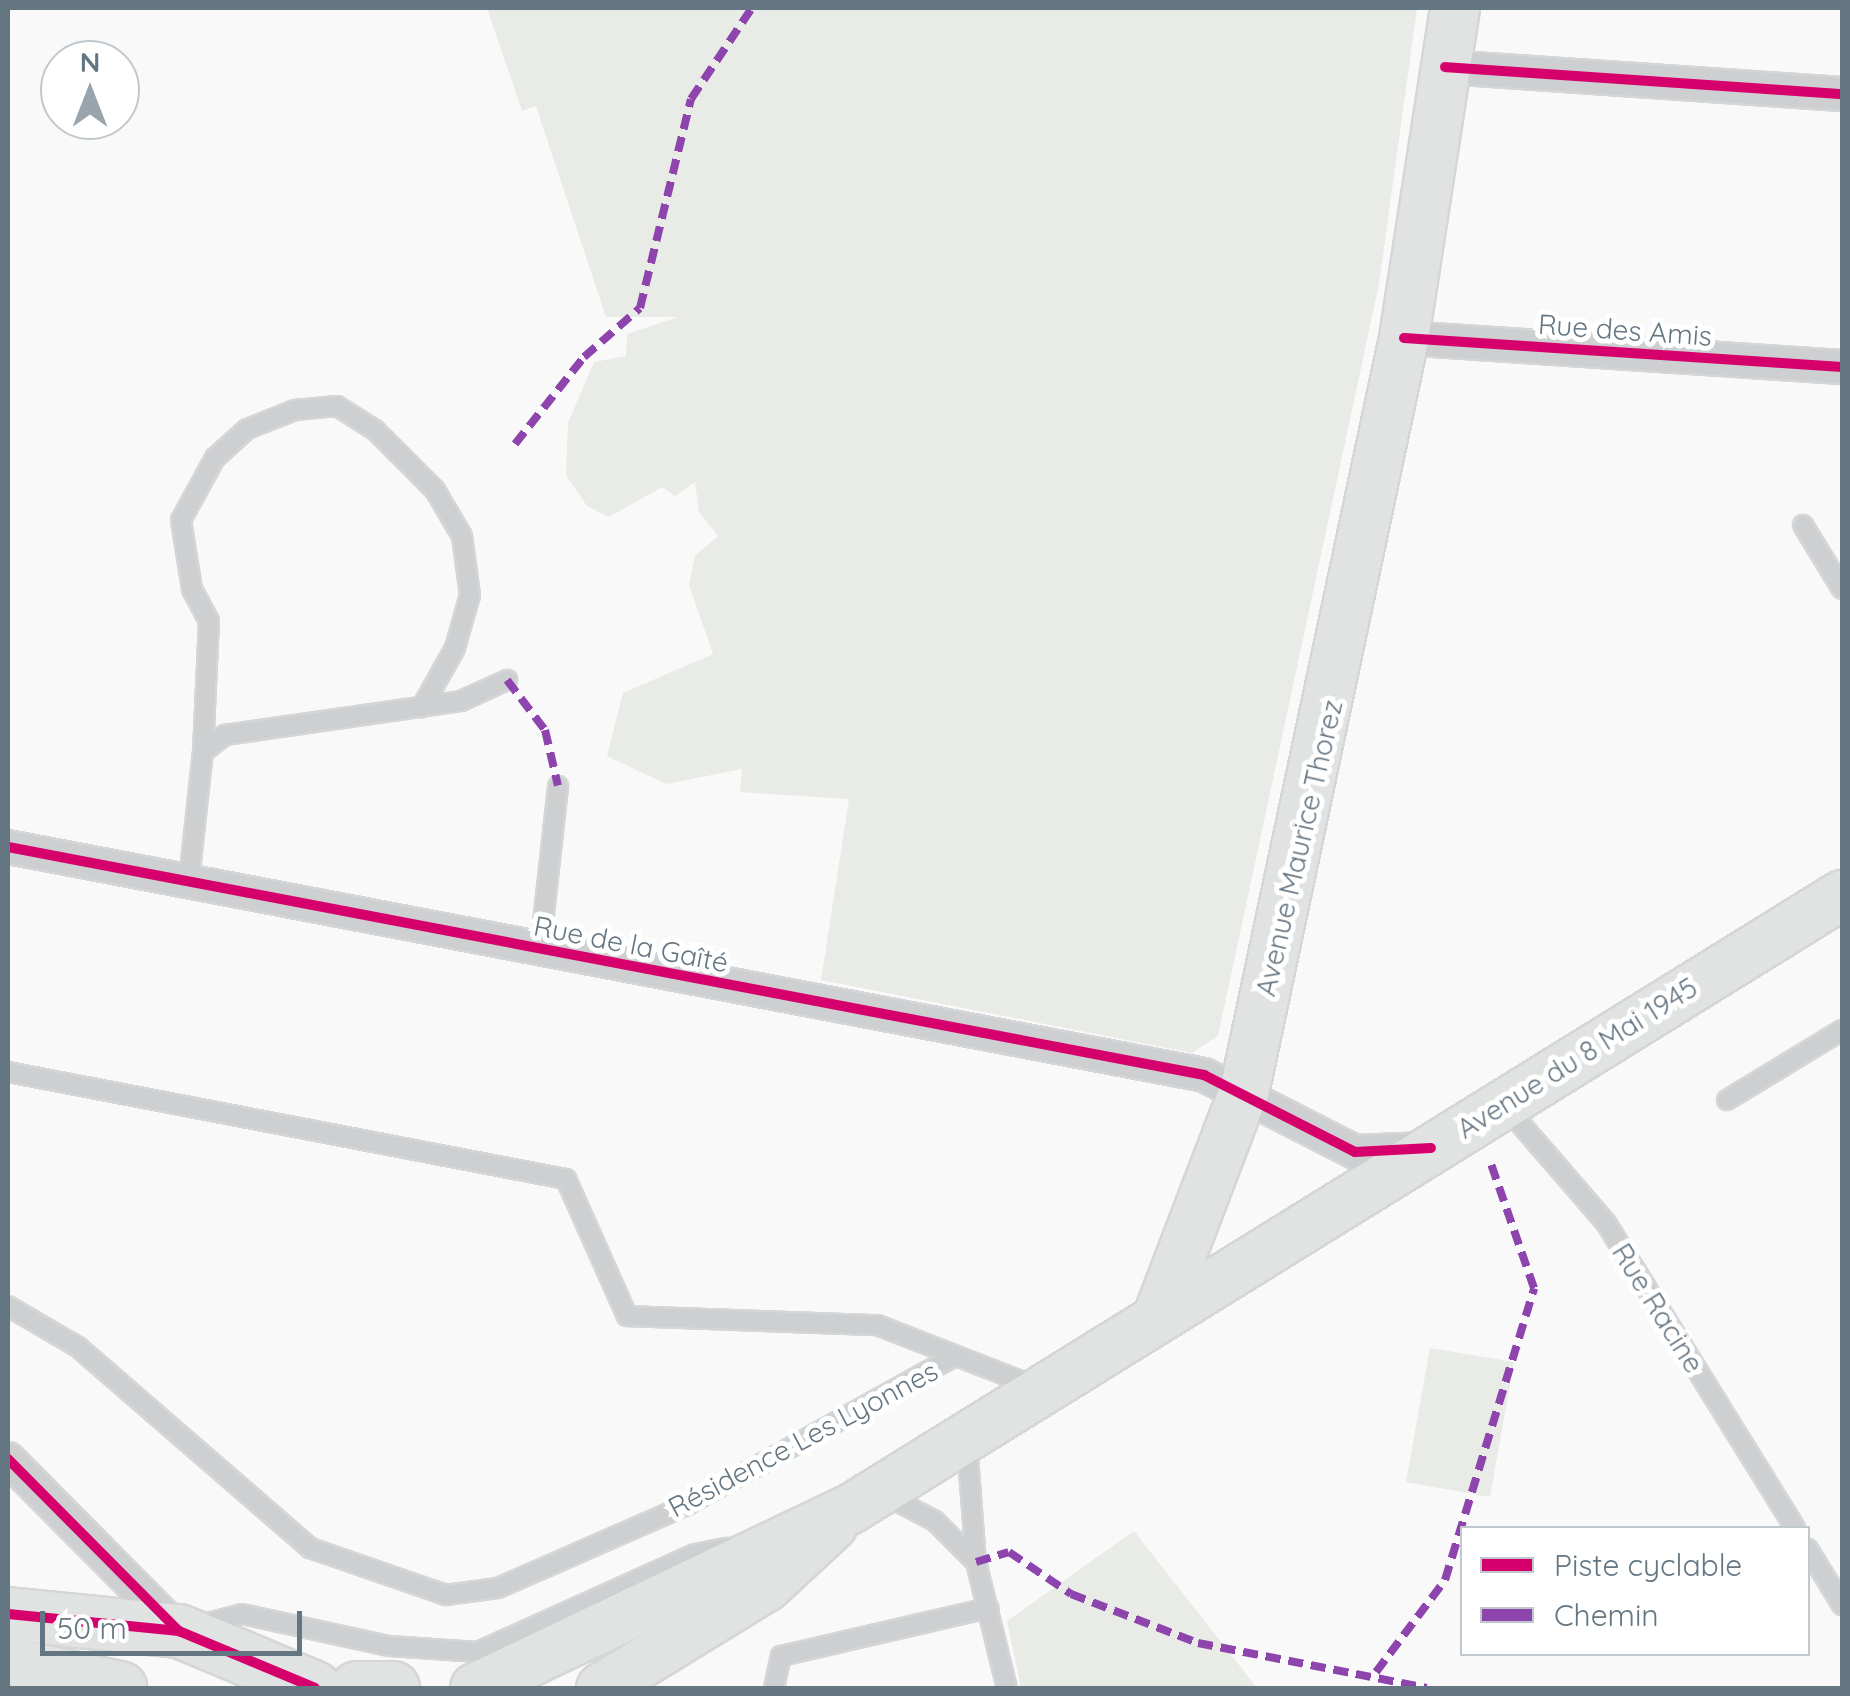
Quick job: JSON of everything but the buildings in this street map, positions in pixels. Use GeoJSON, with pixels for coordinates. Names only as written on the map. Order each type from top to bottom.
{"type":"FeatureCollection","features":[{"type":"Feature","properties":{"kind":"main road","name":"Avenue Maurice Thorez"},"geometry":{"type":"LineString","coordinates":[[1158,1316],[1245,1088],[1404,338],[1455,8]]}},
{"type":"Feature","properties":{"kind":"main road","name":"Avenue du 8 Mai 1945"},"geometry":{"type":"LineString","coordinates":[[1158,1316],[1842,895]]}},
{"type":"Feature","properties":{"kind":"main road"},"geometry":{"type":"LineString","coordinates":[[601,1688],[766,1587],[864,1501],[1158,1316]]}},
{"type":"Feature","properties":{"kind":"main road"},"geometry":{"type":"LineString","coordinates":[[475,1688],[768,1542],[864,1501]]}},
{"type":"Feature","properties":{"kind":"main road"},"geometry":{"type":"LineString","coordinates":[[8,1614],[178,1631],[315,1688]]}},
{"type":"Feature","properties":{"kind":"main road"},"geometry":{"type":"LineString","coordinates":[[8,1664],[120,1688]]}},
{"type":"Feature","properties":{"kind":"main road"},"geometry":{"type":"LineString","coordinates":[[357,1688],[391,1667]]}},
{"type":"Feature","properties":{"kind":"street"},"geometry":{"type":"LineString","coordinates":[[1446,67],[1842,94]]}},
{"type":"Feature","properties":{"kind":"street","name":"Rue des Amis"},"geometry":{"type":"LineString","coordinates":[[1404,338],[1842,367]]}},
{"type":"Feature","properties":{"kind":"street","name":"Rue de la Gaîté"},"geometry":{"type":"LineString","coordinates":[[8,848],[189,880],[1245,1088],[1355,1152],[1431,1148]]}},
{"type":"Feature","properties":{"kind":"street"},"geometry":{"type":"LineString","coordinates":[[8,1459],[178,1631]]}},
{"type":"Feature","properties":{"kind":"lane"},"geometry":{"type":"LineString","coordinates":[[189,880],[203,752],[209,622],[192,589],[181,520],[215,458],[247,429],[296,410],[337,406],[375,430],[435,490],[462,536],[470,595],[455,648],[422,707]]}},
{"type":"Feature","properties":{"kind":"lane"},"geometry":{"type":"LineString","coordinates":[[1803,525],[1842,589]]}},
{"type":"Feature","properties":{"kind":"lane"},"geometry":{"type":"LineString","coordinates":[[203,752],[225,735],[422,707],[507,680]]}},
{"type":"Feature","properties":{"kind":"lane"},"geometry":{"type":"LineString","coordinates":[[540,950],[558,786]]}},
{"type":"Feature","properties":{"kind":"lane"},"geometry":{"type":"LineString","coordinates":[[1727,1100],[1842,1030]]}},
{"type":"Feature","properties":{"kind":"lane","name":"Résidence Les Lyonnes"},"geometry":{"type":"LineString","coordinates":[[8,1072],[566,1180],[627,1316],[877,1326],[954,1356]]}},
{"type":"Feature","properties":{"kind":"lane","name":"Rue Racine"},"geometry":{"type":"LineString","coordinates":[[1502,1102],[1606,1223],[1794,1526]]}},
{"type":"Feature","properties":{"kind":"lane","name":"Résidence Les Lyonnes"},"geometry":{"type":"LineString","coordinates":[[8,1306],[78,1347],[310,1548],[446,1596],[498,1588],[689,1504],[954,1356]]}},
{"type":"Feature","properties":{"kind":"lane"},"geometry":{"type":"LineString","coordinates":[[954,1356],[1044,1390]]}},
{"type":"Feature","properties":{"kind":"lane"},"geometry":{"type":"LineString","coordinates":[[966,1436],[976,1562],[1007,1688]]}},
{"type":"Feature","properties":{"kind":"lane"},"geometry":{"type":"LineString","coordinates":[[864,1501],[935,1521],[976,1562]]}},
{"type":"Feature","properties":{"kind":"lane"},"geometry":{"type":"LineString","coordinates":[[391,1667],[514,1642],[695,1554],[768,1542]]}},
{"type":"Feature","properties":{"kind":"lane"},"geometry":{"type":"LineString","coordinates":[[1810,1552],[1842,1606]]}},
{"type":"Feature","properties":{"kind":"lane"},"geometry":{"type":"LineString","coordinates":[[774,1688],[781,1656],[989,1608]]}},
{"type":"Feature","properties":{"kind":"lane"},"geometry":{"type":"LineString","coordinates":[[178,1631],[242,1614],[391,1667],[419,1688]]}},
{"type":"Feature","properties":{"kind":"shaded area"},"geometry":{"type":"Polygon","coordinates":[[[487,8],[1417,8],[1379,284],[1218,1036],[1192,1053],[821,980],[849,799],[740,792],[742,769],[666,784],[607,756],[623,693],[713,654],[689,585],[695,556],[718,536],[699,512],[695,482],[675,496],[662,487],[609,517],[587,506],[566,475],[568,423],[594,362],[626,356],[627,334],[678,317],[606,317],[536,106],[522,111],[487,8]]]}},
{"type":"Feature","properties":{"kind":"shaded area"},"geometry":{"type":"Polygon","coordinates":[[[1430,1348],[1514,1362],[1490,1497],[1406,1482],[1430,1348]]]}},
{"type":"Feature","properties":{"kind":"shaded area"},"geometry":{"type":"Polygon","coordinates":[[[1134,1531],[1257,1688],[1021,1688],[1007,1621],[1134,1531]]]}},
{"type":"Feature","properties":{"kind":"marked path"},"geometry":{"type":"LineString","coordinates":[[515,444],[584,357],[640,308],[691,99],[752,8]]}},
{"type":"Feature","properties":{"kind":"marked path"},"geometry":{"type":"LineString","coordinates":[[507,680],[545,730],[558,786]]}},
{"type":"Feature","properties":{"kind":"marked path"},"geometry":{"type":"LineString","coordinates":[[1461,1526],[1534,1288],[1491,1164]]}},
{"type":"Feature","properties":{"kind":"marked path"},"geometry":{"type":"LineString","coordinates":[[1376,1672],[1445,1580],[1460,1531]]}},
{"type":"Feature","properties":{"kind":"marked path"},"geometry":{"type":"LineString","coordinates":[[976,1562],[1009,1552],[1071,1594],[1198,1643],[1427,1688]]}},
{"type":"Feature","properties":{"kind":"cycle path"},"geometry":{"type":"LineString","coordinates":[[1445,67],[1842,94]]}},
{"type":"Feature","properties":{"kind":"cycle path"},"geometry":{"type":"LineString","coordinates":[[1404,338],[1842,367]]}},
{"type":"Feature","properties":{"kind":"cycle path"},"geometry":{"type":"LineString","coordinates":[[8,847],[1204,1075],[1355,1152],[1431,1148]]}},
{"type":"Feature","properties":{"kind":"cycle path"},"geometry":{"type":"LineString","coordinates":[[8,1459],[179,1631]]}},
{"type":"Feature","properties":{"kind":"cycle path"},"geometry":{"type":"LineString","coordinates":[[8,1614],[179,1631],[315,1688]]}}]}
